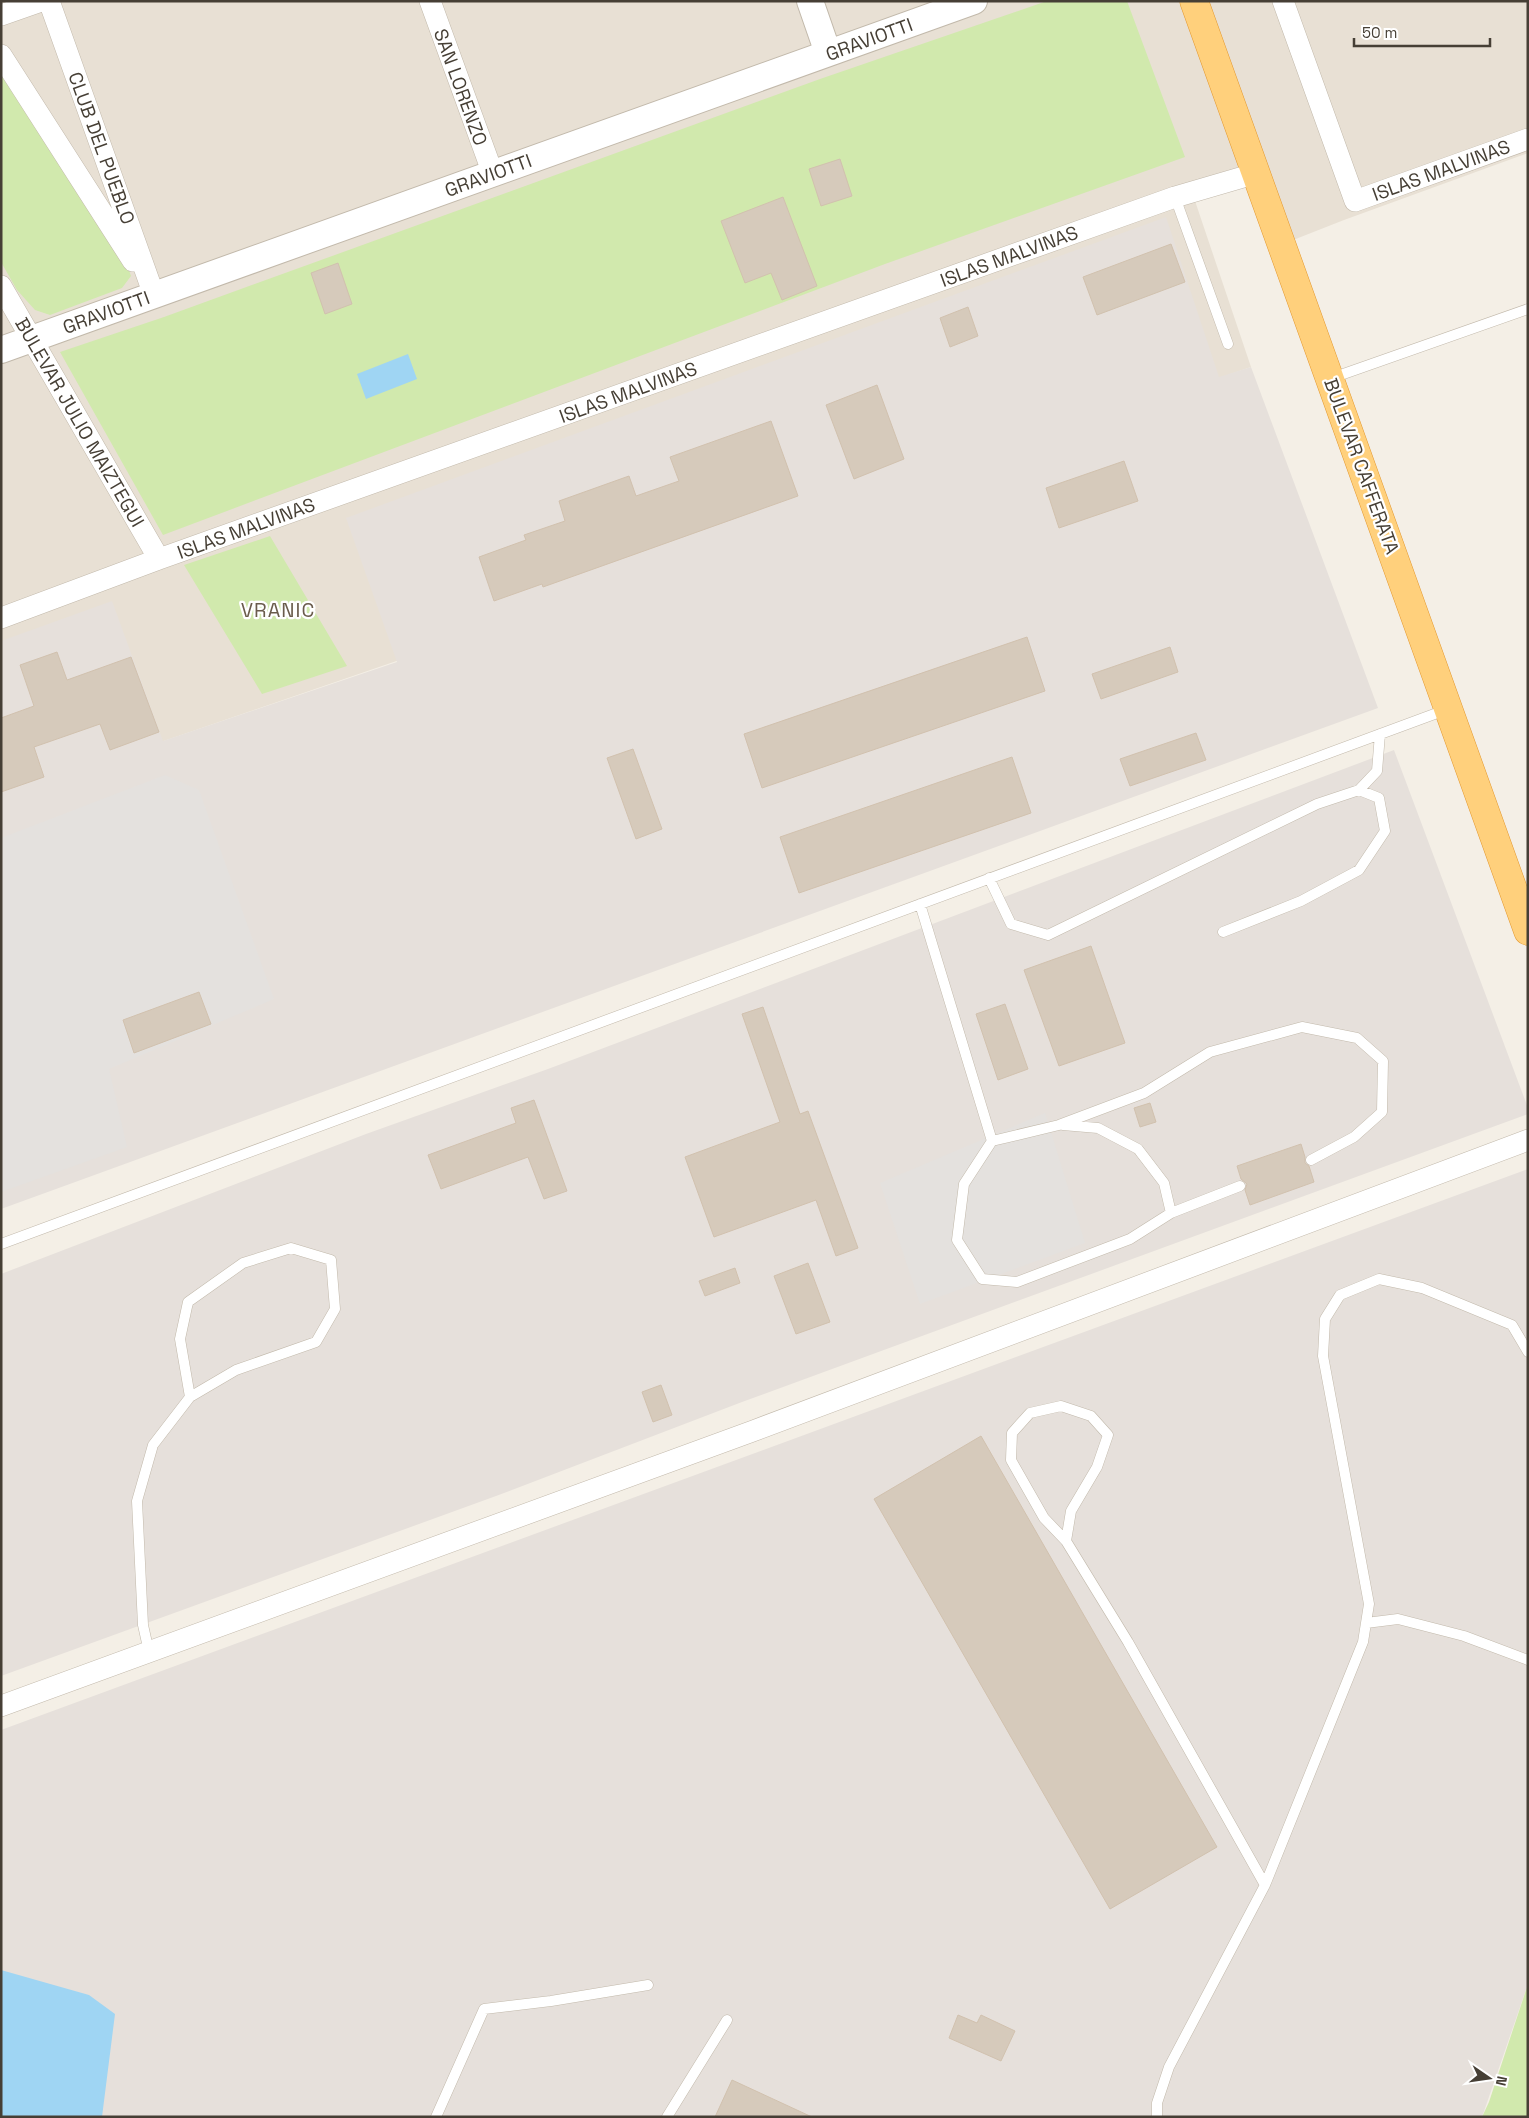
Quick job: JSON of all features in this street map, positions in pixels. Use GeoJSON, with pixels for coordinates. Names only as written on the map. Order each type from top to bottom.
{"type":"FeatureCollection","features":[{"type":"Feature","properties":{"kind":"highway","name":"BULEVAR CAFFERATA"},"geometry":{"type":"LineString","coordinates":[[1194,1],[1331,378],[1528,931]]}},
{"type":"Feature","properties":{"kind":"street"},"geometry":{"type":"LineString","coordinates":[[1,15],[41,1]]}},
{"type":"Feature","properties":{"kind":"street","name":"CLUB DEL PUEBLO"},"geometry":{"type":"LineString","coordinates":[[49,1],[154,295]]}},
{"type":"Feature","properties":{"kind":"street","name":"SAN LORENZO"},"geometry":{"type":"LineString","coordinates":[[430,1],[493,174]]}},
{"type":"Feature","properties":{"kind":"street"},"geometry":{"type":"LineString","coordinates":[[810,1],[828,54]]}},
{"type":"Feature","properties":{"kind":"street","name":"GRAVIOTTI"},"geometry":{"type":"LineString","coordinates":[[1,350],[974,1]]}},
{"type":"Feature","properties":{"kind":"street","name":"ISLAS MALVINAS"},"geometry":{"type":"LineString","coordinates":[[1283,1],[1355,201],[1528,139]]}},
{"type":"Feature","properties":{"kind":"street"},"geometry":{"type":"LineString","coordinates":[[1,55],[154,295]]}},
{"type":"Feature","properties":{"kind":"street","name":"ISLAS MALVINAS"},"geometry":{"type":"LineString","coordinates":[[1,618],[159,559],[1175,197],[1257,173]]}},
{"type":"Feature","properties":{"kind":"street","name":"BULEVAR JULIO MAIZTEGUI"},"geometry":{"type":"LineString","coordinates":[[1,286],[159,559]]}},
{"type":"Feature","properties":{"kind":"street"},"geometry":{"type":"LineString","coordinates":[[1,1706],[753,1431],[1528,1140]]}},
{"type":"Feature","properties":{"kind":"lane"},"geometry":{"type":"LineString","coordinates":[[1175,197],[1228,344]]}},
{"type":"Feature","properties":{"kind":"lane"},"geometry":{"type":"LineString","coordinates":[[1331,378],[1528,309]]}},
{"type":"Feature","properties":{"kind":"lane"},"geometry":{"type":"LineString","coordinates":[[1,1244],[1449,708]]}},
{"type":"Feature","properties":{"kind":"lane"},"geometry":{"type":"LineString","coordinates":[[989,878],[1011,924],[1048,935],[1317,804],[1359,790],[1377,771],[1380,734]]}},
{"type":"Feature","properties":{"kind":"lane"},"geometry":{"type":"LineString","coordinates":[[1222,932],[1301,901],[1360,870],[1385,831],[1380,798],[1359,790]]}},
{"type":"Feature","properties":{"kind":"lane"},"geometry":{"type":"LineString","coordinates":[[920,904],[992,1142]]}},
{"type":"Feature","properties":{"kind":"lane"},"geometry":{"type":"LineString","coordinates":[[1240,1186],[1171,1213],[1130,1239],[1016,1282],[982,1279],[957,1240],[964,1184],[992,1142],[1058,1125],[1144,1093],[1210,1052],[1302,1027],[1357,1038],[1383,1061],[1382,1112],[1354,1137],[1311,1160]]}},
{"type":"Feature","properties":{"kind":"lane"},"geometry":{"type":"LineString","coordinates":[[1058,1125],[1098,1128],[1138,1149],[1164,1183],[1171,1213]]}},
{"type":"Feature","properties":{"kind":"lane"},"geometry":{"type":"LineString","coordinates":[[149,1652],[143,1624],[137,1501],[153,1445],[190,1398],[236,1370],[316,1342],[335,1309],[331,1260],[291,1248],[243,1262],[188,1302],[180,1339],[190,1398]]}},
{"type":"Feature","properties":{"kind":"lane"},"geometry":{"type":"LineString","coordinates":[[1157,2117],[1157,2103],[1169,2067],[1266,1885],[1363,1642],[1369,1604],[1323,1356],[1325,1319],[1340,1294],[1380,1279],[1422,1288],[1512,1325],[1528,1352]]}},
{"type":"Feature","properties":{"kind":"lane"},"geometry":{"type":"LineString","coordinates":[[1066,1541],[1071,1511],[1097,1468],[1108,1435],[1092,1416],[1061,1406],[1030,1413],[1012,1433],[1010,1460],[1044,1518],[1066,1541],[1128,1642],[1266,1885]]}},
{"type":"Feature","properties":{"kind":"lane"},"geometry":{"type":"LineString","coordinates":[[1366,1623],[1398,1620],[1464,1636],[1528,1660]]}},
{"type":"Feature","properties":{"kind":"lane"},"geometry":{"type":"LineString","coordinates":[[436,2117],[484,2009],[551,2001],[648,1985]]}},
{"type":"Feature","properties":{"kind":"lane"},"geometry":{"type":"LineString","coordinates":[[667,2117],[727,2020]]}},
{"type":"Feature","properties":{"kind":"shaded area"},"geometry":{"type":"Polygon","coordinates":[[[1,1],[1528,1],[1528,153],[1283,244],[1257,173],[1192,192],[1251,367],[1,797],[1,1]]]}},
{"type":"Feature","properties":{"kind":"shaded area"},"geometry":{"type":"Polygon","coordinates":[[[1166,217],[1219,377],[1251,367],[1378,708],[1,1209],[1,641],[112,601],[163,741],[397,662],[346,518],[1166,217]]]}},
{"type":"Feature","properties":{"kind":"shaded area"},"geometry":{"type":"Polygon","coordinates":[[[1394,750],[1528,1108],[1528,1114],[742,1402],[496,1496],[1,1676],[1,1274],[366,1134],[548,1069],[1394,750]]]}},
{"type":"Feature","properties":{"kind":"shaded area"},"geometry":{"type":"Polygon","coordinates":[[[165,775],[199,790],[274,999],[109,1069],[127,1147],[1,1192],[1,838],[165,775]]]}},
{"type":"Feature","properties":{"kind":"shaded area"},"geometry":{"type":"Polygon","coordinates":[[[1045,1113],[1085,1243],[920,1304],[880,1183],[1045,1113]]]}},
{"type":"Feature","properties":{"kind":"shaded area"},"geometry":{"type":"Polygon","coordinates":[[[1528,1169],[1528,1984],[1482,2117],[1,2117],[1,1730],[1528,1169]]]}},
{"type":"Feature","properties":{"kind":"green space"},"geometry":{"type":"Polygon","coordinates":[[[1047,1],[1127,1],[1185,157],[885,264],[163,535],[60,352],[164,317],[820,79],[1047,1]]]}},
{"type":"Feature","properties":{"kind":"green space"},"geometry":{"type":"Polygon","coordinates":[[[1,68],[127,265],[131,276],[122,288],[50,315],[35,310],[17,290],[1,262],[1,68]]]}},
{"type":"Feature","properties":{"kind":"green space"},"geometry":{"type":"Polygon","coordinates":[[[270,536],[347,666],[262,694],[184,565],[270,536]]]}},
{"type":"Feature","properties":{"kind":"green space"},"geometry":{"type":"Polygon","coordinates":[[[1528,1984],[1528,2117],[1482,2117],[1489,2102],[1528,1984]]]}},
{"type":"Feature","properties":{"kind":"water"},"geometry":{"type":"Polygon","coordinates":[[[408,354],[417,379],[366,399],[357,374],[408,354]]]}},
{"type":"Feature","properties":{"kind":"water"},"geometry":{"type":"Polygon","coordinates":[[[1,1970],[89,1995],[115,2014],[102,2117],[1,2117],[1,1970]]]}},
{"type":"Feature","properties":{"kind":"building"},"geometry":{"type":"Polygon","coordinates":[[[840,159],[852,196],[821,206],[809,169],[840,159]]]}},
{"type":"Feature","properties":{"kind":"building"},"geometry":{"type":"Polygon","coordinates":[[[783,197],[817,286],[782,300],[771,273],[745,283],[721,221],[783,197]]]}},
{"type":"Feature","properties":{"kind":"building"},"geometry":{"type":"Polygon","coordinates":[[[1171,244],[1185,282],[1097,315],[1083,277],[1171,244]]]}},
{"type":"Feature","properties":{"kind":"building"},"geometry":{"type":"Polygon","coordinates":[[[338,263],[352,304],[325,314],[311,273],[338,263]]]}},
{"type":"Feature","properties":{"kind":"building"},"geometry":{"type":"Polygon","coordinates":[[[968,307],[978,336],[950,347],[940,318],[968,307]]]}},
{"type":"Feature","properties":{"kind":"building"},"geometry":{"type":"Polygon","coordinates":[[[877,385],[904,459],[854,479],[826,405],[877,385]]]}},
{"type":"Feature","properties":{"kind":"building"},"geometry":{"type":"Polygon","coordinates":[[[771,421],[798,496],[543,587],[542,584],[494,601],[479,557],[526,540],[524,535],[565,521],[559,501],[629,476],[636,496],[679,481],[670,457],[771,421]]]}},
{"type":"Feature","properties":{"kind":"building"},"geometry":{"type":"Polygon","coordinates":[[[1124,461],[1138,501],[1059,528],[1046,488],[1124,461]]]}},
{"type":"Feature","properties":{"kind":"building"},"geometry":{"type":"Polygon","coordinates":[[[1027,637],[1045,691],[762,788],[744,734],[1027,637]]]}},
{"type":"Feature","properties":{"kind":"building"},"geometry":{"type":"Polygon","coordinates":[[[1170,647],[1178,672],[1101,699],[1092,674],[1170,647]]]}},
{"type":"Feature","properties":{"kind":"building"},"geometry":{"type":"Polygon","coordinates":[[[57,652],[67,680],[131,657],[159,732],[110,750],[100,724],[34,747],[44,777],[1,792],[1,718],[34,706],[20,665],[57,652]]]}},
{"type":"Feature","properties":{"kind":"building"},"geometry":{"type":"Polygon","coordinates":[[[1196,733],[1206,760],[1130,786],[1120,759],[1196,733]]]}},
{"type":"Feature","properties":{"kind":"building"},"geometry":{"type":"Polygon","coordinates":[[[633,749],[662,829],[636,839],[607,758],[633,749]]]}},
{"type":"Feature","properties":{"kind":"building"},"geometry":{"type":"Polygon","coordinates":[[[1012,757],[1031,813],[799,893],[780,837],[1012,757]]]}},
{"type":"Feature","properties":{"kind":"building"},"geometry":{"type":"Polygon","coordinates":[[[1091,946],[1125,1043],[1059,1066],[1024,970],[1091,946]]]}},
{"type":"Feature","properties":{"kind":"building"},"geometry":{"type":"Polygon","coordinates":[[[199,992],[211,1024],[134,1053],[123,1020],[199,992]]]}},
{"type":"Feature","properties":{"kind":"building"},"geometry":{"type":"Polygon","coordinates":[[[1005,1004],[1028,1069],[998,1080],[976,1014],[1005,1004]]]}},
{"type":"Feature","properties":{"kind":"building"},"geometry":{"type":"Polygon","coordinates":[[[763,1007],[800,1114],[808,1111],[858,1248],[836,1256],[816,1200],[714,1237],[685,1157],[780,1122],[742,1014],[763,1007]]]}},
{"type":"Feature","properties":{"kind":"building"},"geometry":{"type":"Polygon","coordinates":[[[534,1100],[567,1191],[544,1199],[528,1157],[441,1189],[428,1155],[516,1123],[511,1108],[534,1100]]]}},
{"type":"Feature","properties":{"kind":"building"},"geometry":{"type":"Polygon","coordinates":[[[1150,1103],[1156,1122],[1140,1127],[1134,1108],[1150,1103]]]}},
{"type":"Feature","properties":{"kind":"building"},"geometry":{"type":"Polygon","coordinates":[[[1301,1144],[1305,1163],[1309,1166],[1314,1182],[1250,1205],[1245,1190],[1247,1184],[1241,1179],[1237,1166],[1301,1144]]]}},
{"type":"Feature","properties":{"kind":"building"},"geometry":{"type":"Polygon","coordinates":[[[808,1263],[830,1322],[796,1334],[774,1276],[808,1263]]]}},
{"type":"Feature","properties":{"kind":"building"},"geometry":{"type":"Polygon","coordinates":[[[735,1268],[740,1283],[705,1296],[699,1281],[735,1268]]]}},
{"type":"Feature","properties":{"kind":"building"},"geometry":{"type":"Polygon","coordinates":[[[661,1385],[672,1415],[653,1422],[642,1392],[661,1385]]]}},
{"type":"Feature","properties":{"kind":"building"},"geometry":{"type":"Polygon","coordinates":[[[981,1436],[1217,1847],[1110,1909],[874,1499],[981,1436]]]}},
{"type":"Feature","properties":{"kind":"building"},"geometry":{"type":"Polygon","coordinates":[[[958,2015],[977,2023],[981,2015],[1015,2031],[1001,2061],[949,2038],[958,2015]]]}},
{"type":"Feature","properties":{"kind":"building"},"geometry":{"type":"Polygon","coordinates":[[[732,2080],[812,2117],[715,2117],[732,2080]]]}},
{"type":"Feature","properties":{"kind":"district","name":"VRANIC"},"geometry":{"type":"Point","coordinates":[278,610]}}]}
